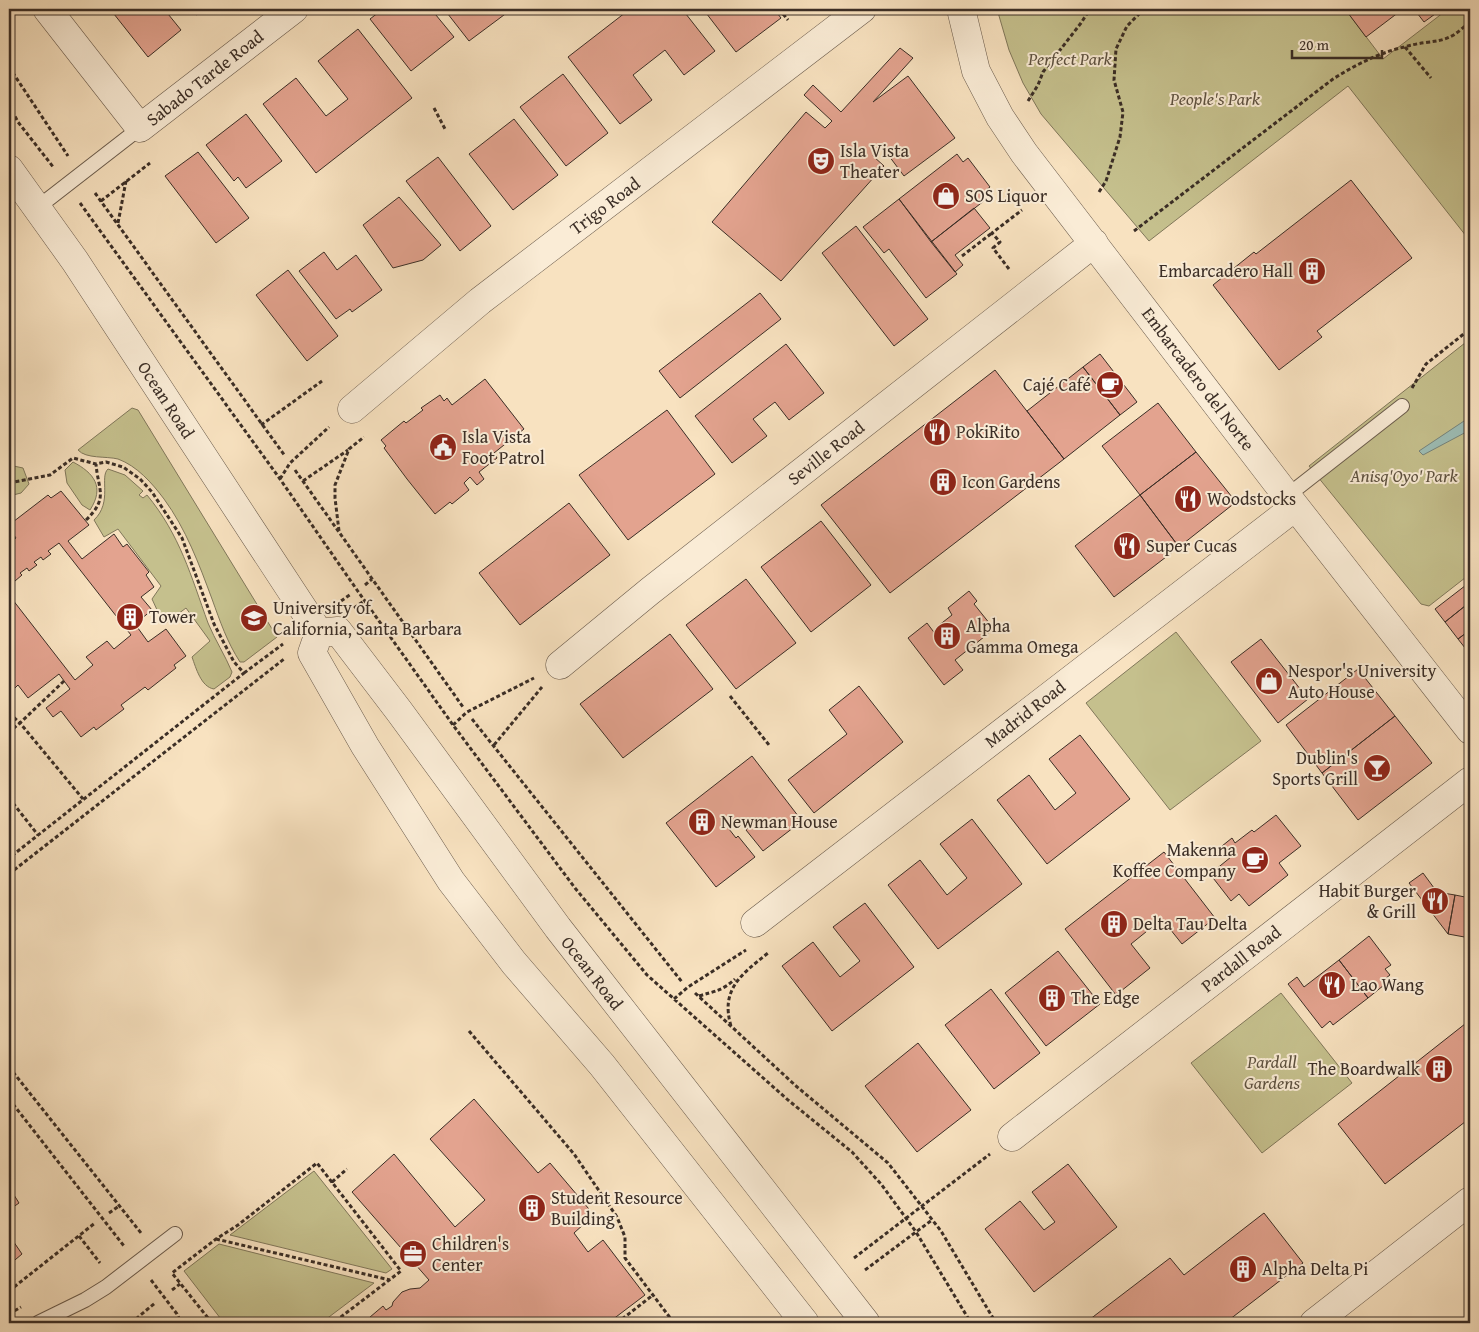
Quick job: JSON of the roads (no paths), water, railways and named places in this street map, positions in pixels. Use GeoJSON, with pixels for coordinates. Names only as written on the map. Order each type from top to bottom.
{"type":"FeatureCollection","features":[{"type":"Feature","properties":{"kind":"street"},"geometry":{"type":"LineString","coordinates":[[47,9],[140,128]]}},
{"type":"Feature","properties":{"kind":"street","name":"Sabado Tarde Road"},"geometry":{"type":"LineString","coordinates":[[140,128],[294,9]]}},
{"type":"Feature","properties":{"kind":"street","name":"Trigo Road"},"geometry":{"type":"LineString","coordinates":[[352,409],[480,301],[862,9]]}},
{"type":"Feature","properties":{"kind":"street","name":"Embarcadero del Norte"},"geometry":{"type":"LineString","coordinates":[[960,9],[976,71],[1000,117],[1024,154],[1470,730]]}},
{"type":"Feature","properties":{"kind":"street","name":"Ocean Road"},"geometry":{"type":"LineString","coordinates":[[12,179],[37,208],[75,261],[319,633],[338,631],[558,928],[866,1323]]}},
{"type":"Feature","properties":{"kind":"street","name":"Seville Road"},"geometry":{"type":"LineString","coordinates":[[560,665],[650,591],[1094,243]]}},
{"type":"Feature","properties":{"kind":"street","name":"Madrid Road"},"geometry":{"type":"LineString","coordinates":[[753,934],[1291,501]]}},
{"type":"Feature","properties":{"kind":"street"},"geometry":{"type":"LineString","coordinates":[[319,633],[312,653],[365,746],[452,881],[514,963],[602,1065],[805,1323]]}},
{"type":"Feature","properties":{"kind":"street","name":"Pardall Road"},"geometry":{"type":"LineString","coordinates":[[1012,1137],[1470,781]]}},
{"type":"Feature","properties":{"kind":"street"},"geometry":{"type":"LineString","coordinates":[[1314,1323],[1470,1201]]}},
{"type":"Feature","properties":{"kind":"lane"},"geometry":{"type":"LineString","coordinates":[[37,208],[140,128]]}},
{"type":"Feature","properties":{"kind":"lane"},"geometry":{"type":"LineString","coordinates":[[1291,501],[1402,406]]}},
{"type":"Feature","properties":{"kind":"lane"},"geometry":{"type":"LineString","coordinates":[[38,1323],[106,1287],[175,1234]]}},
{"type":"Feature","properties":{"kind":"water"},"geometry":{"type":"Polygon","coordinates":[[[1470,417],[1470,430],[1423,455],[1419,451],[1470,417]]]}},
{"type":"Feature","properties":{"kind":"place","name":"Isla Vista Theater"},"geometry":{"type":"Point","coordinates":[821,161]}},
{"type":"Feature","properties":{"kind":"place","name":"SOS Liquor"},"geometry":{"type":"Point","coordinates":[946,196]}},
{"type":"Feature","properties":{"kind":"place","name":"Embarcadero Hall"},"geometry":{"type":"Point","coordinates":[1312,271]}},
{"type":"Feature","properties":{"kind":"place","name":"Cajé Café"},"geometry":{"type":"Point","coordinates":[1110,385]}},
{"type":"Feature","properties":{"kind":"place","name":"PokiRito"},"geometry":{"type":"Point","coordinates":[937,432]}},
{"type":"Feature","properties":{"kind":"place","name":"Isla Vista Foot Patrol"},"geometry":{"type":"Point","coordinates":[443,447]}},
{"type":"Feature","properties":{"kind":"place","name":"Icon Gardens"},"geometry":{"type":"Point","coordinates":[943,482]}},
{"type":"Feature","properties":{"kind":"place","name":"Woodstocks"},"geometry":{"type":"Point","coordinates":[1188,499]}},
{"type":"Feature","properties":{"kind":"place","name":"Super Cucas"},"geometry":{"type":"Point","coordinates":[1127,546]}},
{"type":"Feature","properties":{"kind":"place","name":"Tower"},"geometry":{"type":"Point","coordinates":[130,617]}},
{"type":"Feature","properties":{"kind":"place","name":"University of California, Santa Barbara"},"geometry":{"type":"Point","coordinates":[254,618]}},
{"type":"Feature","properties":{"kind":"place","name":"Alpha Gamma Omega"},"geometry":{"type":"Point","coordinates":[947,636]}},
{"type":"Feature","properties":{"kind":"place","name":"Nespor's University Auto House"},"geometry":{"type":"Point","coordinates":[1269,681]}},
{"type":"Feature","properties":{"kind":"place","name":"Dublin's Sports Grill"},"geometry":{"type":"Point","coordinates":[1377,768]}},
{"type":"Feature","properties":{"kind":"place","name":"Newman House"},"geometry":{"type":"Point","coordinates":[702,822]}},
{"type":"Feature","properties":{"kind":"place","name":"Makenna Koffee Company"},"geometry":{"type":"Point","coordinates":[1255,860]}},
{"type":"Feature","properties":{"kind":"place","name":"Habit Burger & Grill"},"geometry":{"type":"Point","coordinates":[1435,901]}},
{"type":"Feature","properties":{"kind":"place","name":"Delta Tau Delta"},"geometry":{"type":"Point","coordinates":[1114,924]}},
{"type":"Feature","properties":{"kind":"place","name":"Lao Wang"},"geometry":{"type":"Point","coordinates":[1332,985]}},
{"type":"Feature","properties":{"kind":"place","name":"The Edge"},"geometry":{"type":"Point","coordinates":[1052,998]}},
{"type":"Feature","properties":{"kind":"place","name":"The Boardwalk"},"geometry":{"type":"Point","coordinates":[1439,1069]}},
{"type":"Feature","properties":{"kind":"place","name":"Student Resource Building"},"geometry":{"type":"Point","coordinates":[532,1208]}},
{"type":"Feature","properties":{"kind":"place","name":"Children's Center"},"geometry":{"type":"Point","coordinates":[413,1254]}},
{"type":"Feature","properties":{"kind":"place","name":"Alpha Delta Pi"},"geometry":{"type":"Point","coordinates":[1243,1269]}},
{"type":"Feature","properties":{"kind":"park label","name":"Perfect Park"},"geometry":{"type":"Point","coordinates":[1070,59]}},
{"type":"Feature","properties":{"kind":"park label","name":"People's Park"},"geometry":{"type":"Point","coordinates":[1215,99]}},
{"type":"Feature","properties":{"kind":"park label","name":"Anisq'Oyo' Park"},"geometry":{"type":"Point","coordinates":[1404,476]}},
{"type":"Feature","properties":{"kind":"park label","name":"Pardall Gardens"},"geometry":{"type":"Point","coordinates":[1272,1072]}}]}
